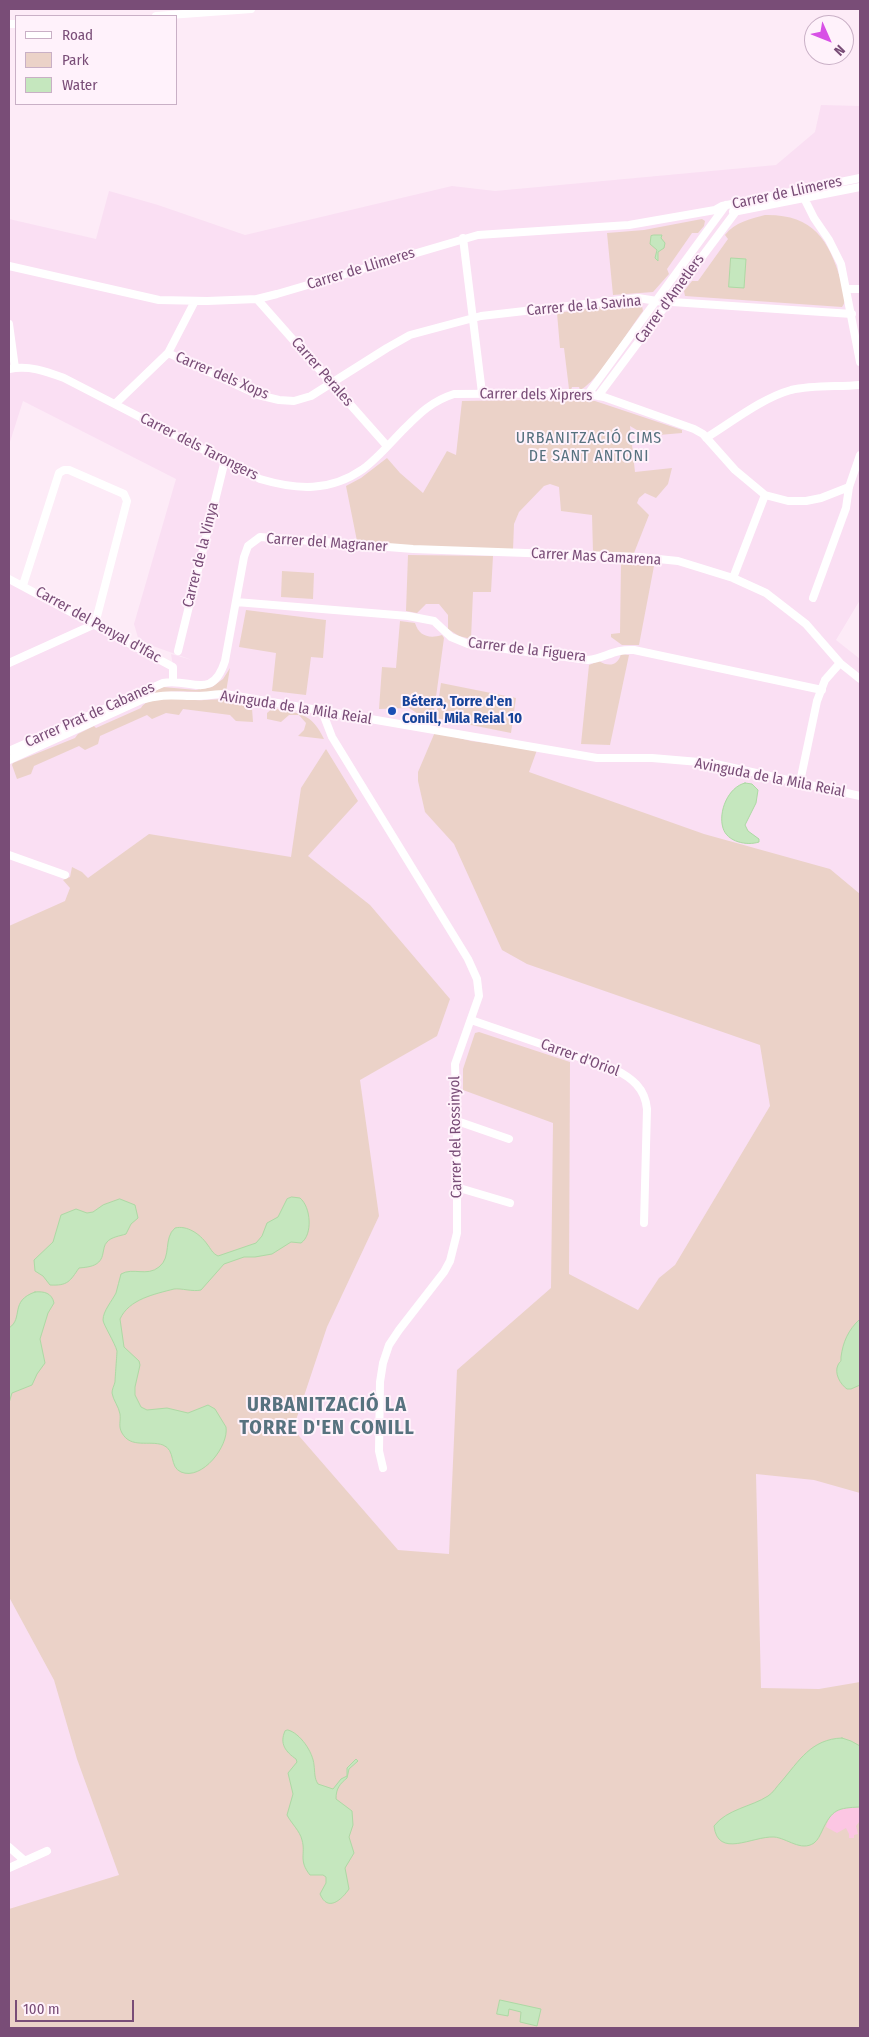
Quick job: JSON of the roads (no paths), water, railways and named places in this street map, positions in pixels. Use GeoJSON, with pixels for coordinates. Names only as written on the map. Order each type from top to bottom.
{"type":"FeatureCollection","features":[{"type":"Feature","properties":{"kind":"street"},"geometry":{"type":"LineString","coordinates":[[170,15],[251,9]]}},
{"type":"Feature","properties":{"kind":"street","name":"Carrer de Llimeres"},"geometry":{"type":"LineString","coordinates":[[726,205],[860,178]]}},
{"type":"Feature","properties":{"kind":"street","name":"Carrer de Llimeres"},"geometry":{"type":"LineString","coordinates":[[9,266],[159,300],[257,299],[478,235],[630,225],[718,212],[734,212],[860,187]]}},
{"type":"Feature","properties":{"kind":"street"},"geometry":{"type":"LineString","coordinates":[[800,190],[841,264],[860,362]]}},
{"type":"Feature","properties":{"kind":"street","name":"Carrer d'Ametlers"},"geometry":{"type":"LineString","coordinates":[[598,396],[743,202]]}},
{"type":"Feature","properties":{"kind":"street","name":"Carrer d'Ametlers"},"geometry":{"type":"LineString","coordinates":[[588,394],[718,212],[726,205]]}},
{"type":"Feature","properties":{"kind":"street"},"geometry":{"type":"LineString","coordinates":[[463,238],[482,393]]}},
{"type":"Feature","properties":{"kind":"street"},"geometry":{"type":"LineString","coordinates":[[847,289],[860,289]]}},
{"type":"Feature","properties":{"kind":"street","name":"Carrer de la Savina"},"geometry":{"type":"LineString","coordinates":[[332,384],[410,335],[473,318],[638,298],[668,302],[852,314]]}},
{"type":"Feature","properties":{"kind":"street","name":"Carrer Perales"},"geometry":{"type":"LineString","coordinates":[[257,299],[387,446]]}},
{"type":"Feature","properties":{"kind":"street"},"geometry":{"type":"LineString","coordinates":[[115,404],[168,353],[195,301]]}},
{"type":"Feature","properties":{"kind":"street"},"geometry":{"type":"LineString","coordinates":[[9,324],[11,328],[12,368]]}},
{"type":"Feature","properties":{"kind":"street","name":"Carrer dels Xops"},"geometry":{"type":"LineString","coordinates":[[168,353],[258,395],[279,400],[294,401],[311,396],[332,384]]}},
{"type":"Feature","properties":{"kind":"street","name":"Carrer dels Tarongers"},"geometry":{"type":"LineString","coordinates":[[12,368],[37,369],[64,378],[260,479],[282,486],[300,488],[341,481],[363,468],[387,446]]}},
{"type":"Feature","properties":{"kind":"street"},"geometry":{"type":"LineString","coordinates":[[706,438],[773,397],[791,390],[860,384]]}},
{"type":"Feature","properties":{"kind":"street","name":"Carrer dels Xiprers"},"geometry":{"type":"LineString","coordinates":[[387,446],[426,407],[439,399],[454,394],[588,394],[694,429],[706,438],[735,470],[765,495],[788,500],[806,501],[821,498],[849,487]]}},
{"type":"Feature","properties":{"kind":"street"},"geometry":{"type":"LineString","coordinates":[[813,598],[846,508],[849,487],[860,455]]}},
{"type":"Feature","properties":{"kind":"street","name":"Carrer de la Vinya"},"geometry":{"type":"LineString","coordinates":[[178,651],[224,460]]}},
{"type":"Feature","properties":{"kind":"street"},"geometry":{"type":"LineString","coordinates":[[9,663],[95,624],[127,501],[124,494],[70,470],[64,470],[59,473],[23,585]]}},
{"type":"Feature","properties":{"kind":"street"},"geometry":{"type":"LineString","coordinates":[[733,578],[765,495]]}},
{"type":"Feature","properties":{"kind":"street","name":"Carrer del Magraner"},"geometry":{"type":"LineString","coordinates":[[173,680],[183,681],[190,686],[209,684],[222,671],[248,546],[260,536],[413,549]]}},
{"type":"Feature","properties":{"kind":"street","name":"Carrer Mas Camarena"},"geometry":{"type":"LineString","coordinates":[[413,549],[640,557],[678,562],[733,578],[766,593],[792,611],[840,663],[860,679]]}},
{"type":"Feature","properties":{"kind":"street","name":"Carrer del Penyal d'Ifac"},"geometry":{"type":"LineString","coordinates":[[9,579],[173,666],[173,680]]}},
{"type":"Feature","properties":{"kind":"street","name":"Carrer de la Figuera"},"geometry":{"type":"LineString","coordinates":[[236,602],[408,616],[434,622],[452,638],[475,645],[588,660],[616,650],[634,650],[822,690]]}},
{"type":"Feature","properties":{"kind":"street"},"geometry":{"type":"LineString","coordinates":[[800,782],[813,716],[826,680],[840,663]]}},
{"type":"Feature","properties":{"kind":"street","name":"Carrer Prat de Cabanes"},"geometry":{"type":"LineString","coordinates":[[9,751],[152,687],[173,680]]}},
{"type":"Feature","properties":{"kind":"street","name":"Avinguda de la Mila Reial"},"geometry":{"type":"LineString","coordinates":[[9,760],[141,700],[157,695],[198,696],[225,694],[597,758],[652,758],[711,763],[860,796]]}},
{"type":"Feature","properties":{"kind":"street","name":"Carrer del Rossinyol"},"geometry":{"type":"LineString","coordinates":[[322,711],[332,737],[468,959],[477,979],[479,996],[455,1064],[457,1233],[450,1261],[444,1272],[424,1296],[389,1345],[383,1363],[380,1382],[379,1451],[383,1468]]}},
{"type":"Feature","properties":{"kind":"street"},"geometry":{"type":"LineString","coordinates":[[9,855],[65,875]]}},
{"type":"Feature","properties":{"kind":"street","name":"Carrer d'Oriol"},"geometry":{"type":"LineString","coordinates":[[471,1020],[614,1069],[629,1077],[638,1086],[646,1097],[647,1109],[644,1223]]}},
{"type":"Feature","properties":{"kind":"street"},"geometry":{"type":"LineString","coordinates":[[457,1121],[508,1139]]}},
{"type":"Feature","properties":{"kind":"street"},"geometry":{"type":"LineString","coordinates":[[456,1187],[510,1203]]}},
{"type":"Feature","properties":{"kind":"street"},"geometry":{"type":"LineString","coordinates":[[9,1847],[25,1861]]}},
{"type":"Feature","properties":{"kind":"street"},"geometry":{"type":"LineString","coordinates":[[9,1868],[46,1851]]}},
{"type":"Feature","properties":{"kind":"water"},"geometry":{"type":"Polygon","coordinates":[[[662,235],[661,238],[665,243],[664,248],[658,252],[658,261],[655,258],[657,250],[650,244],[651,236],[662,235]]]}},
{"type":"Feature","properties":{"kind":"water"},"geometry":{"type":"Polygon","coordinates":[[[731,258],[746,259],[744,288],[729,287],[731,258]]]}},
{"type":"Feature","properties":{"kind":"water"},"geometry":{"type":"Polygon","coordinates":[[[745,783],[752,784],[758,790],[756,803],[745,825],[748,831],[759,839],[759,842],[754,843],[743,843],[733,840],[725,833],[722,822],[723,808],[729,795],[739,785],[745,783]]]}},
{"type":"Feature","properties":{"kind":"water"},"geometry":{"type":"Polygon","coordinates":[[[292,1197],[300,1198],[304,1202],[308,1214],[309,1228],[305,1239],[301,1243],[291,1242],[272,1254],[244,1257],[224,1264],[201,1290],[174,1289],[143,1298],[124,1312],[120,1319],[124,1347],[139,1361],[140,1365],[135,1395],[141,1407],[147,1410],[167,1408],[188,1413],[208,1405],[215,1409],[226,1427],[226,1435],[219,1452],[205,1467],[189,1473],[181,1472],[177,1470],[167,1447],[158,1444],[135,1443],[126,1438],[122,1433],[119,1411],[112,1393],[115,1382],[117,1351],[103,1320],[104,1313],[116,1293],[121,1274],[130,1271],[145,1272],[154,1270],[163,1263],[167,1253],[169,1237],[175,1228],[189,1229],[197,1234],[218,1256],[256,1243],[262,1236],[267,1223],[278,1217],[287,1199],[292,1197]]]}},
{"type":"Feature","properties":{"kind":"water"},"geometry":{"type":"Polygon","coordinates":[[[120,1199],[135,1205],[138,1218],[131,1224],[126,1234],[107,1242],[100,1261],[91,1266],[79,1268],[68,1282],[61,1285],[50,1285],[43,1276],[35,1271],[34,1260],[53,1242],[61,1215],[76,1209],[87,1213],[93,1212],[103,1205],[120,1199]]]}},
{"type":"Feature","properties":{"kind":"water"},"geometry":{"type":"Polygon","coordinates":[[[35,1292],[47,1293],[54,1303],[48,1313],[40,1339],[45,1363],[32,1385],[12,1393],[9,1403],[9,1328],[16,1319],[22,1300],[35,1292]]]}},
{"type":"Feature","properties":{"kind":"water"},"geometry":{"type":"Polygon","coordinates":[[[860,1319],[860,1385],[847,1389],[838,1378],[837,1368],[841,1361],[843,1346],[847,1336],[860,1319]]]}},
{"type":"Feature","properties":{"kind":"water"},"geometry":{"type":"Polygon","coordinates":[[[288,1730],[297,1735],[308,1749],[313,1760],[315,1777],[318,1784],[333,1789],[341,1779],[347,1776],[347,1768],[356,1759],[358,1761],[349,1769],[347,1778],[342,1782],[336,1795],[336,1799],[352,1811],[353,1825],[349,1837],[354,1853],[345,1868],[349,1889],[343,1897],[335,1902],[327,1903],[320,1894],[326,1883],[326,1877],[323,1875],[310,1875],[306,1870],[303,1861],[301,1837],[287,1815],[293,1794],[288,1773],[297,1762],[283,1744],[283,1736],[285,1731],[288,1730]]]}},
{"type":"Feature","properties":{"kind":"water"},"geometry":{"type":"Polygon","coordinates":[[[842,1738],[860,1746],[860,1807],[836,1811],[829,1818],[818,1839],[809,1845],[799,1845],[774,1837],[729,1844],[717,1836],[714,1826],[719,1820],[770,1795],[800,1759],[814,1747],[831,1739],[842,1738]]]}},
{"type":"Feature","properties":{"kind":"water"},"geometry":{"type":"Polygon","coordinates":[[[500,2000],[541,2009],[537,2026],[520,2022],[521,2012],[509,2009],[508,2016],[497,2014],[500,2000]]]}},
{"type":"Feature","properties":{"kind":"place","name":"Bétera, Torre d'en Conill, Mila Reial 10"},"geometry":{"type":"Point","coordinates":[392,711]}},
{"type":"Feature","properties":{"kind":"district","name":"URBANITZACIÓ CIMS DE SANT ANTONI"},"geometry":{"type":"Point","coordinates":[589,448]}},
{"type":"Feature","properties":{"kind":"district","name":"URBANITZACIÓ LA TORRE D'EN CONILL"},"geometry":{"type":"Point","coordinates":[327,1416]}}]}
